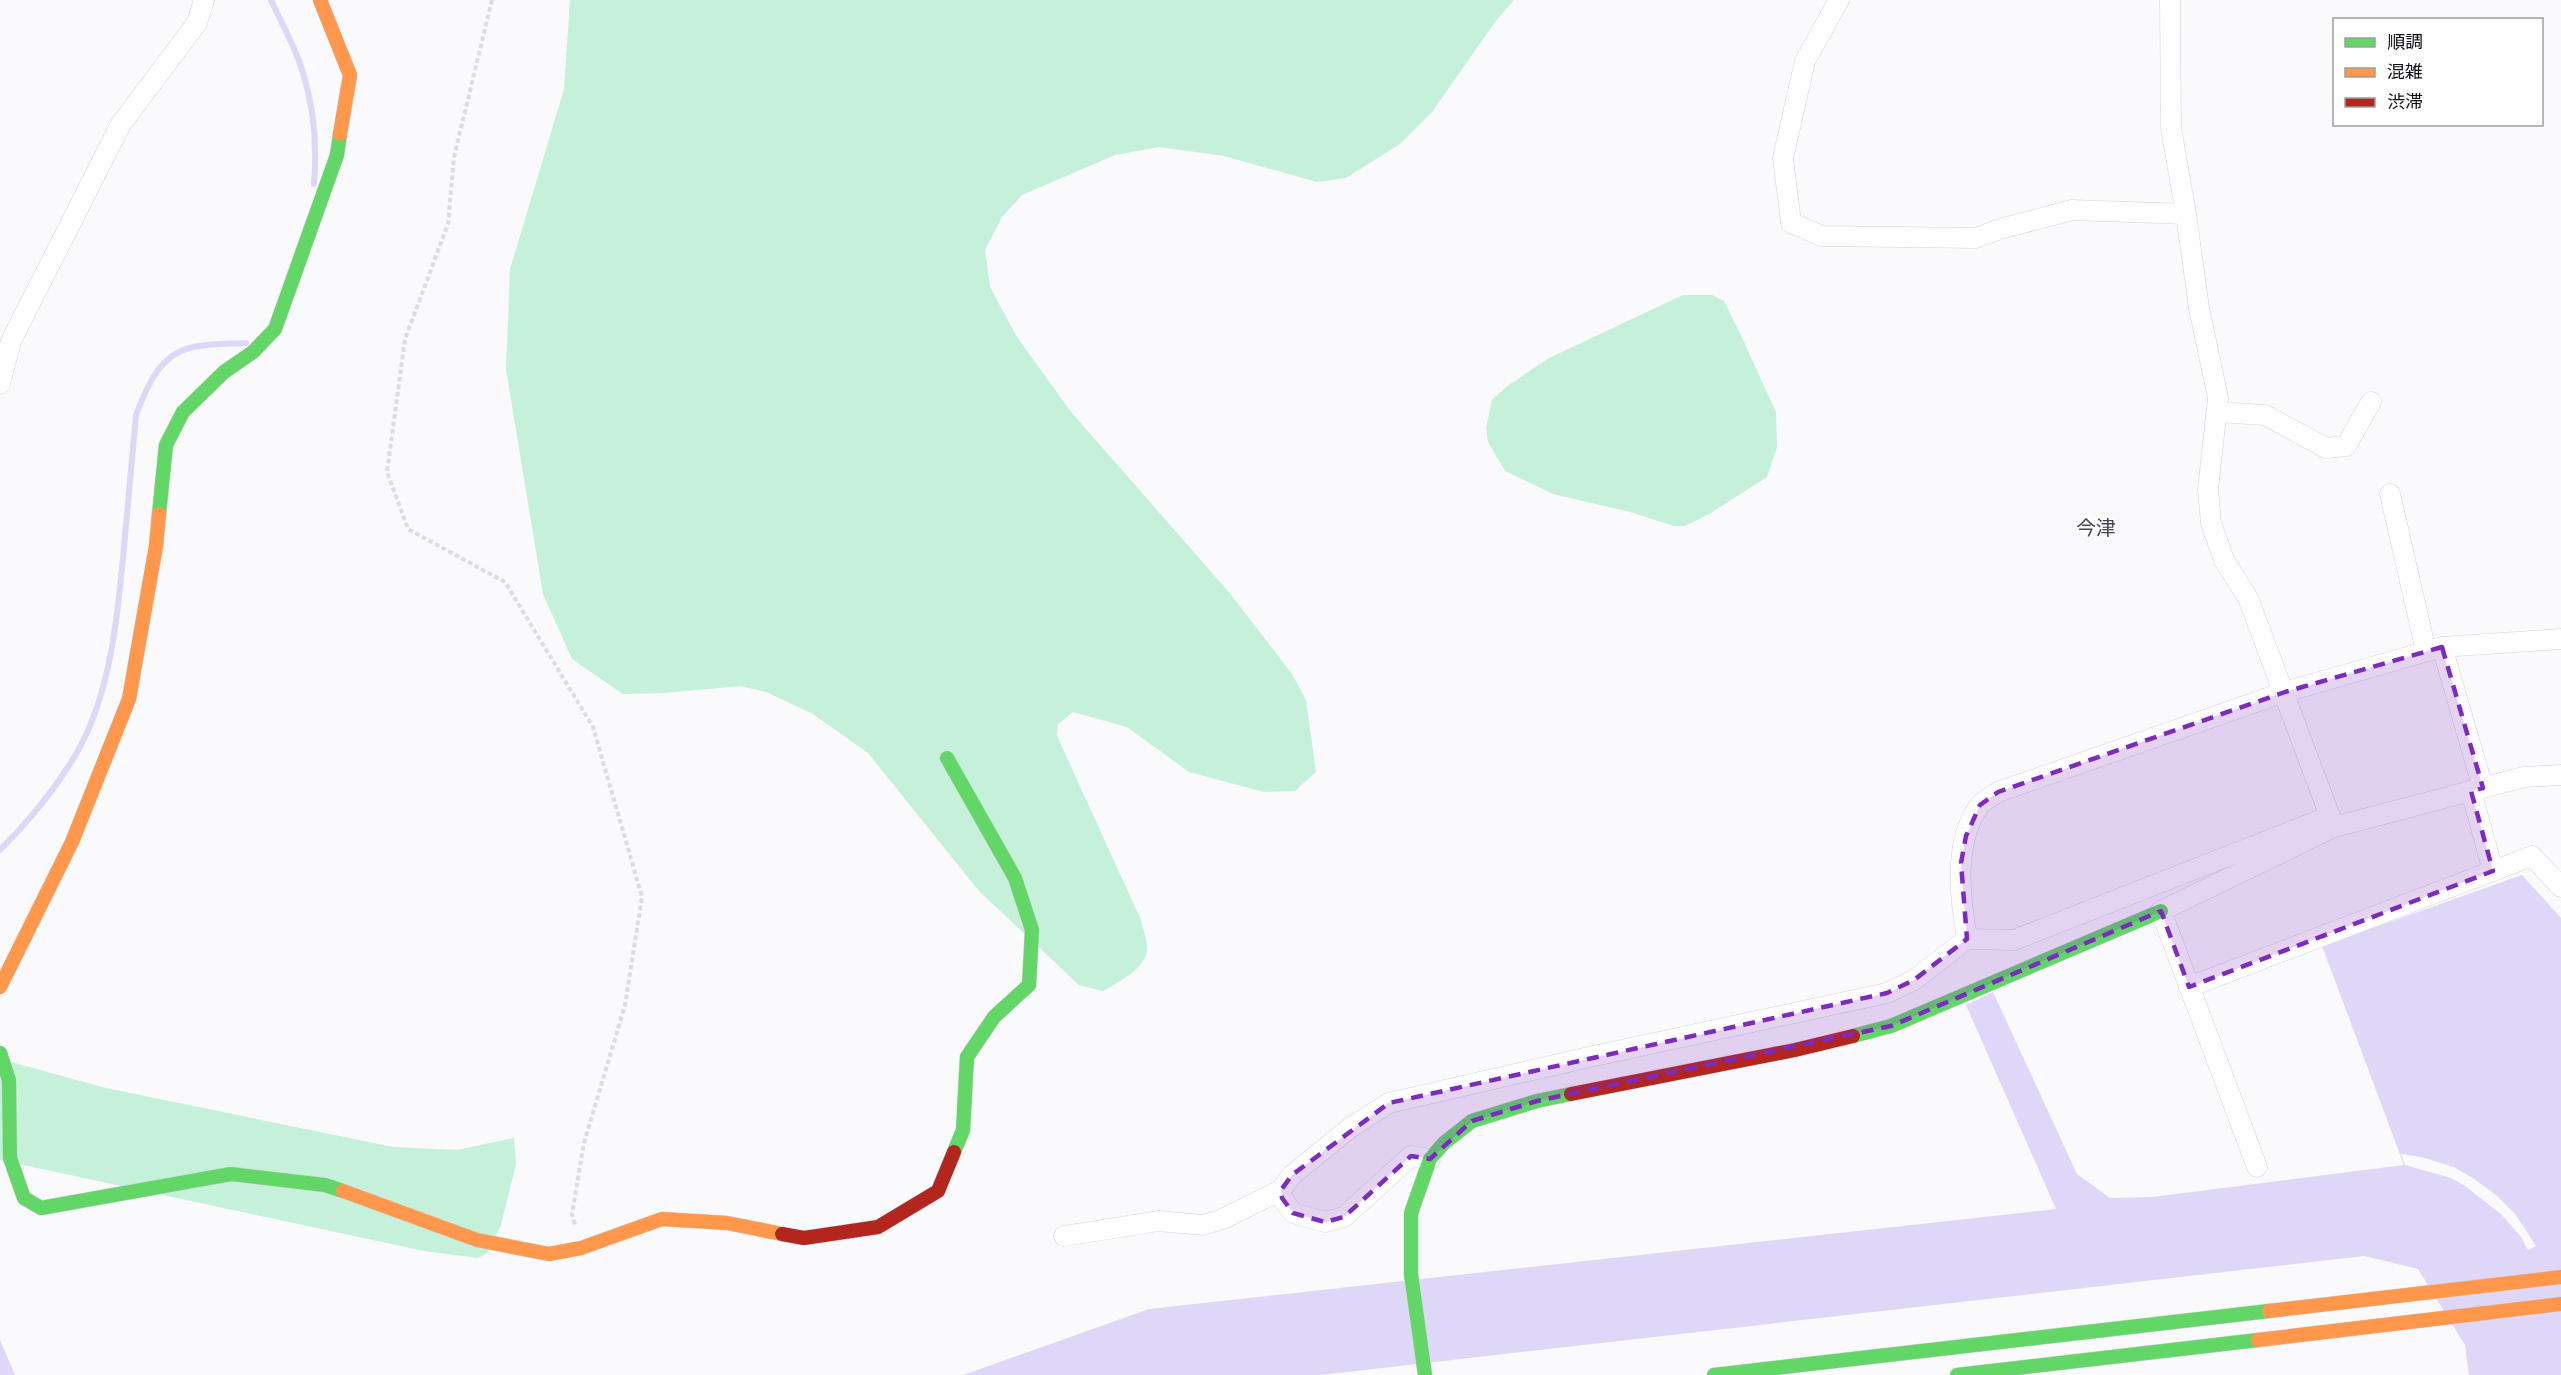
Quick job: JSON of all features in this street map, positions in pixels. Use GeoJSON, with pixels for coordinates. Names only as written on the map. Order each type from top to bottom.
{"type":"FeatureCollection","features":[{"type":"Feature","properties":{"kind":"street"},"geometry":{"type":"LineString","coordinates":[[0,384],[11,341],[121,124],[197,23],[204,0]]}},
{"type":"Feature","properties":{"kind":"street"},"geometry":{"type":"LineString","coordinates":[[0,987],[72,842],[129,699],[156,546],[160,485],[166,445],[183,412],[224,372],[253,352],[275,329],[337,155],[350,75],[320,0]]}},
{"type":"Feature","properties":{"kind":"street"},"geometry":{"type":"LineString","coordinates":[[1839,0],[1805,61],[1783,158],[1791,223],[1822,236],[1976,238],[2000,229],[2072,210],[2186,214]]}},
{"type":"Feature","properties":{"kind":"street"},"geometry":{"type":"LineString","coordinates":[[2170,0],[2171,128],[2199,308],[2218,398],[2208,489],[2211,523],[2224,560],[2248,598],[2332,822]]}},
{"type":"Feature","properties":{"kind":"street"},"geometry":{"type":"LineString","coordinates":[[2217,412],[2265,415],[2326,448],[2346,446],[2372,402]]}},
{"type":"Feature","properties":{"kind":"street"},"geometry":{"type":"LineString","coordinates":[[2390,494],[2477,790],[2493,871]]}},
{"type":"Feature","properties":{"kind":"street"},"geometry":{"type":"LineString","coordinates":[[1967,939],[1961,863],[1966,836],[1980,806],[1998,792],[2285,692],[2434,649],[2561,639]]}},
{"type":"Feature","properties":{"kind":"street"},"geometry":{"type":"LineString","coordinates":[[0,1053],[9,1080],[10,1158],[24,1198],[41,1208],[231,1174],[325,1185],[477,1240],[549,1254],[581,1248],[662,1219],[727,1223],[804,1238],[878,1227],[938,1191],[963,1130],[967,1057],[994,1017],[1029,985],[1032,930],[1015,878],[947,758]]}},
{"type":"Feature","properties":{"kind":"street"},"geometry":{"type":"LineString","coordinates":[[1064,1236],[1158,1221],[1203,1225],[1225,1218],[1281,1190],[1292,1174],[1351,1127],[1389,1103],[1584,1058],[1887,993],[1914,981],[1967,939],[2014,940],[2332,822],[2477,790],[2524,777],[2561,775]]}},
{"type":"Feature","properties":{"kind":"street"},"geometry":{"type":"LineString","coordinates":[[1425,1375],[1411,1274],[1411,1212],[1430,1160],[1444,1143],[1472,1121],[1537,1101],[1795,1050],[1891,1026],[2161,911],[2332,822]]}},
{"type":"Feature","properties":{"kind":"street"},"geometry":{"type":"LineString","coordinates":[[2189,987],[2532,856],[2561,887]]}},
{"type":"Feature","properties":{"kind":"street"},"geometry":{"type":"LineString","coordinates":[[2161,911],[2257,1167]]}},
{"type":"Feature","properties":{"kind":"street"},"geometry":{"type":"LineString","coordinates":[[1281,1190],[1282,1198],[1293,1212],[1325,1222],[1344,1217],[1411,1156],[1430,1160]]}},
{"type":"Feature","properties":{"kind":"street"},"geometry":{"type":"LineString","coordinates":[[1714,1375],[2561,1277]]}},
{"type":"Feature","properties":{"kind":"street"},"geometry":{"type":"LineString","coordinates":[[1957,1375],[2561,1304]]}},
{"type":"Feature","properties":{"kind":"path"},"geometry":{"type":"LineString","coordinates":[[492,0],[454,157],[448,224],[405,339],[387,472],[408,529],[505,582],[593,727],[642,897],[625,1005],[584,1143],[572,1214],[581,1248]]}},
{"type":"Feature","properties":{"kind":"highlighted area"},"geometry":{"type":"Polygon","coordinates":[[[2442,647],[2483,788],[2471,791],[2493,871],[2189,987],[2161,911],[1891,1026],[1537,1101],[1472,1121],[1430,1159],[1411,1156],[1344,1217],[1325,1222],[1293,1213],[1282,1198],[1281,1190],[1292,1175],[1389,1103],[1887,993],[1914,980],[1967,939],[1961,863],[1966,836],[1980,805],[1998,792],[2285,692],[2442,647]]]}},
{"type":"Feature","properties":{"kind":"green space"},"geometry":{"type":"Polygon","coordinates":[[[570,0],[1514,0],[1495,22],[1432,112],[1400,144],[1346,178],[1317,182],[1224,156],[1159,147],[1115,155],[1022,195],[1002,217],[985,250],[990,287],[1017,337],[1071,412],[1228,591],[1292,674],[1306,700],[1316,772],[1295,791],[1264,792],[1189,772],[1127,727],[1073,712],[1058,724],[1057,736],[1141,920],[1146,941],[1146,955],[1143,962],[1123,979],[1103,991],[1079,985],[979,891],[868,753],[813,714],[766,692],[741,686],[623,694],[572,659],[543,594],[506,369],[510,269],[564,89],[570,0]]]}},
{"type":"Feature","properties":{"kind":"green space"},"geometry":{"type":"Polygon","coordinates":[[[1683,295],[1712,295],[1724,301],[1743,340],[1776,412],[1777,447],[1767,477],[1709,514],[1685,526],[1674,526],[1630,512],[1553,494],[1505,471],[1488,442],[1486,428],[1492,400],[1506,387],[1549,358],[1683,295]]]}},
{"type":"Feature","properties":{"kind":"green space"},"geometry":{"type":"Polygon","coordinates":[[[0,1059],[106,1088],[393,1147],[457,1150],[514,1138],[516,1164],[501,1225],[487,1253],[478,1258],[424,1251],[0,1160],[0,1059]]]}},
{"type":"Feature","properties":{"kind":"shaded area"},"geometry":{"type":"Polygon","coordinates":[[[2522,875],[2561,918],[2561,1375],[2469,1375],[2465,1345],[2418,1269],[2364,1256],[1321,1375],[963,1375],[1149,1309],[2056,1209],[1966,1005],[1993,992],[2077,1174],[2110,1198],[2152,1197],[2404,1165],[2322,946],[2522,875]]]}},
{"type":"Feature","properties":{"kind":"shaded area"},"geometry":{"type":"Polygon","coordinates":[[[0,1340],[15,1375],[0,1375],[0,1340]]]}},
{"type":"Feature","properties":{"kind":"pier"},"geometry":{"type":"Polygon","coordinates":[[[2401,1154],[2421,1157],[2454,1167],[2474,1179],[2496,1195],[2516,1215],[2536,1246],[2528,1250],[2521,1237],[2502,1215],[2465,1186],[2451,1178],[2405,1165],[2401,1154]]]}},
{"type":"Feature","properties":{"kind":"waterway"},"geometry":{"type":"LineString","coordinates":[[271,0],[297,54],[307,86],[314,128],[314,184]]}},
{"type":"Feature","properties":{"kind":"waterway"},"geometry":{"type":"LineString","coordinates":[[0,850],[59,780],[88,731],[97,706],[105,680],[115,626],[136,415],[150,382],[156,372],[172,356],[182,350],[207,345],[246,343]]}},
{"type":"Feature","properties":{"kind":"traffic: fast"},"geometry":{"type":"LineString","coordinates":[[159,514],[166,445],[183,412],[224,372],[253,352],[275,329],[337,155],[340,134]]}},
{"type":"Feature","properties":{"kind":"traffic: fast"},"geometry":{"type":"LineString","coordinates":[[947,758],[1015,878],[1032,930],[1029,985],[994,1017],[967,1057],[963,1130],[954,1152]]}},
{"type":"Feature","properties":{"kind":"traffic: fast"},"geometry":{"type":"LineString","coordinates":[[1853,1036],[1891,1026],[2161,911]]}},
{"type":"Feature","properties":{"kind":"traffic: fast"},"geometry":{"type":"LineString","coordinates":[[0,1053],[9,1080],[10,1158],[24,1198],[41,1208],[231,1174],[325,1185],[343,1191]]}},
{"type":"Feature","properties":{"kind":"traffic: fast"},"geometry":{"type":"LineString","coordinates":[[1425,1375],[1411,1274],[1411,1213],[1430,1159],[1444,1143],[1472,1121],[1537,1101],[1571,1094]]}},
{"type":"Feature","properties":{"kind":"traffic: fast"},"geometry":{"type":"LineString","coordinates":[[1714,1375],[2269,1311]]}},
{"type":"Feature","properties":{"kind":"traffic: fast"},"geometry":{"type":"LineString","coordinates":[[1957,1375],[2258,1340]]}},
{"type":"Feature","properties":{"kind":"traffic: slow"},"geometry":{"type":"LineString","coordinates":[[320,0],[350,75],[340,134]]}},
{"type":"Feature","properties":{"kind":"traffic: slow"},"geometry":{"type":"LineString","coordinates":[[0,987],[72,842],[129,699],[156,546],[159,514]]}},
{"type":"Feature","properties":{"kind":"traffic: slow"},"geometry":{"type":"LineString","coordinates":[[343,1191],[477,1240],[549,1254],[581,1248],[662,1219],[727,1223],[782,1234]]}},
{"type":"Feature","properties":{"kind":"traffic: slow"},"geometry":{"type":"LineString","coordinates":[[2269,1311],[2561,1277]]}},
{"type":"Feature","properties":{"kind":"traffic: slow"},"geometry":{"type":"LineString","coordinates":[[2258,1340],[2561,1304]]}},
{"type":"Feature","properties":{"kind":"traffic: jam"},"geometry":{"type":"LineString","coordinates":[[1571,1094],[1795,1050],[1853,1036]]}},
{"type":"Feature","properties":{"kind":"traffic: jam"},"geometry":{"type":"LineString","coordinates":[[782,1234],[804,1238],[878,1227],[938,1191],[954,1152]]}},
{"type":"Feature","properties":{"kind":"district","name":"今津"},"geometry":{"type":"Point","coordinates":[2096,527]}}]}
